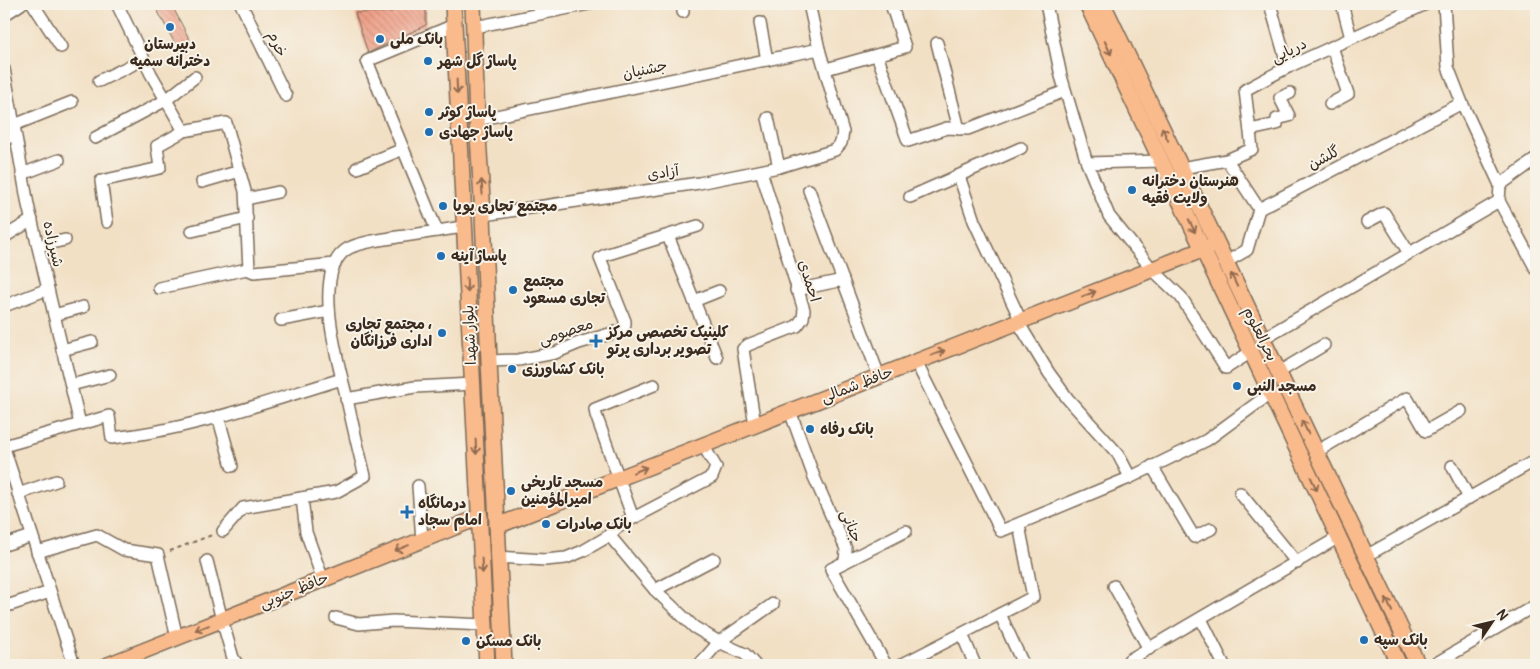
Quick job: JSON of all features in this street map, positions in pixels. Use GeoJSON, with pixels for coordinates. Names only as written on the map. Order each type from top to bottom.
{"type":"FeatureCollection","features":[{"type":"Feature","properties":{"kind":"main road","name":"بلوار شهدا"},"geometry":{"type":"LineString","coordinates":[[453,4],[487,665]]}},
{"type":"Feature","properties":{"kind":"main road","name":"بلوار شهدا"},"geometry":{"type":"LineString","coordinates":[[473,4],[504,665]]}},
{"type":"Feature","properties":{"kind":"main road","name":"بحرالعلوم"},"geometry":{"type":"LineString","coordinates":[[1087,4],[1162,162],[1210,247],[1226,262],[1418,665]]}},
{"type":"Feature","properties":{"kind":"main road","name":"بحرالعلوم"},"geometry":{"type":"LineString","coordinates":[[1106,5],[1181,168],[1252,352],[1399,665]]}},
{"type":"Feature","properties":{"kind":"main road","name":"حافظ شمالی"},"geometry":{"type":"LineString","coordinates":[[497,526],[1210,247]]}},
{"type":"Feature","properties":{"kind":"main road"},"geometry":{"type":"LineString","coordinates":[[480,517],[497,526]]}},
{"type":"Feature","properties":{"kind":"main road","name":"حافظ جنوبی"},"geometry":{"type":"LineString","coordinates":[[108,665],[480,517]]}},
{"type":"Feature","properties":{"kind":"street"},"geometry":{"type":"LineString","coordinates":[[4,15],[21,4]]}},
{"type":"Feature","properties":{"kind":"street"},"geometry":{"type":"LineString","coordinates":[[33,4],[61,47]]}},
{"type":"Feature","properties":{"kind":"street"},"geometry":{"type":"LineString","coordinates":[[117,4],[144,59],[184,131]]}},
{"type":"Feature","properties":{"kind":"street","name":"خرم"},"geometry":{"type":"LineString","coordinates":[[241,4],[286,96]]}},
{"type":"Feature","properties":{"kind":"street"},"geometry":{"type":"LineString","coordinates":[[475,27],[589,4]]}},
{"type":"Feature","properties":{"kind":"street"},"geometry":{"type":"LineString","coordinates":[[809,4],[819,49],[826,69],[905,47],[891,4]]}},
{"type":"Feature","properties":{"kind":"street"},"geometry":{"type":"LineString","coordinates":[[1046,4],[1065,91],[1087,163],[1109,216],[1152,269],[1181,297],[1226,368],[1252,352]]}},
{"type":"Feature","properties":{"kind":"street"},"geometry":{"type":"LineString","coordinates":[[1270,4],[1288,67]]}},
{"type":"Feature","properties":{"kind":"street"},"geometry":{"type":"LineString","coordinates":[[1342,4],[1351,38]]}},
{"type":"Feature","properties":{"kind":"street","name":"دریایی"},"geometry":{"type":"LineString","coordinates":[[1181,168],[1227,160],[1252,149],[1245,90],[1288,67],[1426,4]]}},
{"type":"Feature","properties":{"kind":"street"},"geometry":{"type":"LineString","coordinates":[[1444,4],[1448,66],[1462,103],[1500,185],[1499,201],[1532,250],[1536,269]]}},
{"type":"Feature","properties":{"kind":"street"},"geometry":{"type":"LineString","coordinates":[[760,23],[767,60]]}},
{"type":"Feature","properties":{"kind":"street"},"geometry":{"type":"LineString","coordinates":[[437,231],[367,61],[454,25]]}},
{"type":"Feature","properties":{"kind":"street"},"geometry":{"type":"LineString","coordinates":[[937,43],[959,129]]}},
{"type":"Feature","properties":{"kind":"street"},"geometry":{"type":"LineString","coordinates":[[1330,104],[1348,94],[1332,47]]}},
{"type":"Feature","properties":{"kind":"street","name":"جشنیان"},"geometry":{"type":"LineString","coordinates":[[477,120],[819,49]]}},
{"type":"Feature","properties":{"kind":"street"},"geometry":{"type":"LineString","coordinates":[[877,55],[908,141],[947,128],[968,129],[1065,91]]}},
{"type":"Feature","properties":{"kind":"street"},"geometry":{"type":"LineString","coordinates":[[99,81],[144,59]]}},
{"type":"Feature","properties":{"kind":"street","name":"شیرزاده"},"geometry":{"type":"LineString","coordinates":[[4,69],[22,174],[80,424]]}},
{"type":"Feature","properties":{"kind":"street","name":"آزادی"},"geometry":{"type":"LineString","coordinates":[[483,215],[699,183],[779,167],[835,150],[841,143],[843,132],[826,69]]}},
{"type":"Feature","properties":{"kind":"street"},"geometry":{"type":"LineString","coordinates":[[95,138],[166,100],[195,77]]}},
{"type":"Feature","properties":{"kind":"street"},"geometry":{"type":"LineString","coordinates":[[1250,130],[1277,124],[1278,119],[1289,116],[1280,98],[1290,93]]}},
{"type":"Feature","properties":{"kind":"street"},"geometry":{"type":"LineString","coordinates":[[4,140],[14,129],[72,102]]}},
{"type":"Feature","properties":{"kind":"street","name":"گلشن"},"geometry":{"type":"LineString","coordinates":[[1259,209],[1462,103]]}},
{"type":"Feature","properties":{"kind":"street"},"geometry":{"type":"LineString","coordinates":[[768,118],[779,167]]}},
{"type":"Feature","properties":{"kind":"street"},"geometry":{"type":"LineString","coordinates":[[107,222],[101,181],[160,168],[157,146],[184,131],[226,123],[245,191],[249,269]]}},
{"type":"Feature","properties":{"kind":"street"},"geometry":{"type":"LineString","coordinates":[[910,197],[1021,148]]}},
{"type":"Feature","properties":{"kind":"street"},"geometry":{"type":"LineString","coordinates":[[357,168],[403,149]]}},
{"type":"Feature","properties":{"kind":"street"},"geometry":{"type":"LineString","coordinates":[[1500,185],[1536,159]]}},
{"type":"Feature","properties":{"kind":"street"},"geometry":{"type":"LineString","coordinates":[[22,174],[59,160]]}},
{"type":"Feature","properties":{"kind":"street"},"geometry":{"type":"LineString","coordinates":[[1226,262],[1247,250],[1259,209],[1227,160]]}},
{"type":"Feature","properties":{"kind":"street"},"geometry":{"type":"LineString","coordinates":[[1087,163],[1162,162]]}},
{"type":"Feature","properties":{"kind":"street"},"geometry":{"type":"LineString","coordinates":[[202,182],[240,171]]}},
{"type":"Feature","properties":{"kind":"street","name":"احمدی"},"geometry":{"type":"LineString","coordinates":[[755,425],[744,349],[748,345],[797,326],[803,318],[804,310],[796,290],[761,171]]}},
{"type":"Feature","properties":{"kind":"street"},"geometry":{"type":"LineString","coordinates":[[959,176],[974,221],[1019,321],[1058,386],[1118,454],[1130,477]]}},
{"type":"Feature","properties":{"kind":"street"},"geometry":{"type":"LineString","coordinates":[[809,190],[879,376]]}},
{"type":"Feature","properties":{"kind":"street"},"geometry":{"type":"LineString","coordinates":[[246,199],[278,192]]}},
{"type":"Feature","properties":{"kind":"street"},"geometry":{"type":"LineString","coordinates":[[1262,339],[1499,201]]}},
{"type":"Feature","properties":{"kind":"street"},"geometry":{"type":"LineString","coordinates":[[1367,222],[1384,213],[1409,253]]}},
{"type":"Feature","properties":{"kind":"street"},"geometry":{"type":"LineString","coordinates":[[192,231],[247,218]]}},
{"type":"Feature","properties":{"kind":"street"},"geometry":{"type":"LineString","coordinates":[[4,237],[32,220]]}},
{"type":"Feature","properties":{"kind":"street","name":"معصومی"},"geometry":{"type":"LineString","coordinates":[[489,362],[518,360],[555,354],[579,343],[623,330],[625,321],[600,258],[698,226]]}},
{"type":"Feature","properties":{"kind":"street"},"geometry":{"type":"LineString","coordinates":[[223,531],[244,508],[336,492],[365,476],[333,340],[329,311],[332,271],[341,254],[349,248],[368,242],[464,227]]}},
{"type":"Feature","properties":{"kind":"street"},"geometry":{"type":"LineString","coordinates":[[668,236],[716,358]]}},
{"type":"Feature","properties":{"kind":"street"},"geometry":{"type":"LineString","coordinates":[[38,246],[65,240]]}},
{"type":"Feature","properties":{"kind":"street"},"geometry":{"type":"LineString","coordinates":[[160,288],[249,269],[254,272],[335,264]]}},
{"type":"Feature","properties":{"kind":"street"},"geometry":{"type":"LineString","coordinates":[[796,290],[843,280]]}},
{"type":"Feature","properties":{"kind":"street"},"geometry":{"type":"LineString","coordinates":[[4,306],[48,289]]}},
{"type":"Feature","properties":{"kind":"street"},"geometry":{"type":"LineString","coordinates":[[694,301],[719,292]]}},
{"type":"Feature","properties":{"kind":"street"},"geometry":{"type":"LineString","coordinates":[[54,315],[83,307]]}},
{"type":"Feature","properties":{"kind":"street"},"geometry":{"type":"LineString","coordinates":[[281,320],[329,311]]}},
{"type":"Feature","properties":{"kind":"street"},"geometry":{"type":"LineString","coordinates":[[62,350],[92,342]]}},
{"type":"Feature","properties":{"kind":"street"},"geometry":{"type":"LineString","coordinates":[[1278,372],[1324,345]]}},
{"type":"Feature","properties":{"kind":"street"},"geometry":{"type":"LineString","coordinates":[[916,362],[1001,531],[1130,477],[1207,440],[1271,393]]}},
{"type":"Feature","properties":{"kind":"street"},"geometry":{"type":"LineString","coordinates":[[71,385],[110,375]]}},
{"type":"Feature","properties":{"kind":"street"},"geometry":{"type":"LineString","coordinates":[[74,665],[18,494],[9,484],[4,447],[109,416],[112,438],[148,434],[218,416],[342,379]]}},
{"type":"Feature","properties":{"kind":"street"},"geometry":{"type":"LineString","coordinates":[[346,399],[415,386],[473,384]]}},
{"type":"Feature","properties":{"kind":"street"},"geometry":{"type":"LineString","coordinates":[[633,518],[595,409],[654,385]]}},
{"type":"Feature","properties":{"kind":"street"},"geometry":{"type":"LineString","coordinates":[[1316,452],[1407,398],[1426,431],[1461,411]]}},
{"type":"Feature","properties":{"kind":"street","name":"جنانی"},"geometry":{"type":"LineString","coordinates":[[790,411],[814,477],[846,549],[845,562],[830,569],[886,665]]}},
{"type":"Feature","properties":{"kind":"street"},"geometry":{"type":"LineString","coordinates":[[218,416],[232,466]]}},
{"type":"Feature","properties":{"kind":"street"},"geometry":{"type":"LineString","coordinates":[[498,557],[546,560],[566,558],[584,551],[609,535],[620,525],[712,477],[716,467],[703,445]]}},
{"type":"Feature","properties":{"kind":"street"},"geometry":{"type":"LineString","coordinates":[[1366,556],[1536,460]]}},
{"type":"Feature","properties":{"kind":"street"},"geometry":{"type":"LineString","coordinates":[[1152,466],[1194,537],[1211,529]]}},
{"type":"Feature","properties":{"kind":"street"},"geometry":{"type":"LineString","coordinates":[[1452,466],[1469,498]]}},
{"type":"Feature","properties":{"kind":"street"},"geometry":{"type":"LineString","coordinates":[[18,494],[56,481]]}},
{"type":"Feature","properties":{"kind":"street"},"geometry":{"type":"LineString","coordinates":[[418,486],[422,540]]}},
{"type":"Feature","properties":{"kind":"street"},"geometry":{"type":"LineString","coordinates":[[1240,493],[1297,563]]}},
{"type":"Feature","properties":{"kind":"street"},"geometry":{"type":"LineString","coordinates":[[302,498],[306,532],[323,580]]}},
{"type":"Feature","properties":{"kind":"street"},"geometry":{"type":"LineString","coordinates":[[901,665],[1033,597],[1019,524]]}},
{"type":"Feature","properties":{"kind":"street"},"geometry":{"type":"LineString","coordinates":[[845,562],[906,531]]}},
{"type":"Feature","properties":{"kind":"street"},"geometry":{"type":"LineString","coordinates":[[37,552],[98,535],[124,550],[158,555],[177,638]]}},
{"type":"Feature","properties":{"kind":"street"},"geometry":{"type":"LineString","coordinates":[[609,535],[655,590],[694,627],[718,642],[745,654],[755,665]]}},
{"type":"Feature","properties":{"kind":"street"},"geometry":{"type":"LineString","coordinates":[[4,546],[32,536]]}},
{"type":"Feature","properties":{"kind":"street"},"geometry":{"type":"LineString","coordinates":[[1132,665],[1129,660],[1339,537]]}},
{"type":"Feature","properties":{"kind":"street"},"geometry":{"type":"LineString","coordinates":[[655,590],[714,559]]}},
{"type":"Feature","properties":{"kind":"street"},"geometry":{"type":"LineString","coordinates":[[207,561],[233,658],[238,665]]}},
{"type":"Feature","properties":{"kind":"street"},"geometry":{"type":"LineString","coordinates":[[1114,586],[1149,649]]}},
{"type":"Feature","properties":{"kind":"street"},"geometry":{"type":"LineString","coordinates":[[10,605],[50,592]]}},
{"type":"Feature","properties":{"kind":"street"},"geometry":{"type":"LineString","coordinates":[[699,665],[718,642],[773,604]]}},
{"type":"Feature","properties":{"kind":"street"},"geometry":{"type":"LineString","coordinates":[[1433,665],[1536,605]]}},
{"type":"Feature","properties":{"kind":"street"},"geometry":{"type":"LineString","coordinates":[[1000,614],[1023,664]]}},
{"type":"Feature","properties":{"kind":"street"},"geometry":{"type":"LineString","coordinates":[[336,618],[360,624],[393,621],[485,626]]}},
{"type":"Feature","properties":{"kind":"street"},"geometry":{"type":"LineString","coordinates":[[1201,619],[1224,665]]}},
{"type":"Feature","properties":{"kind":"street"},"geometry":{"type":"LineString","coordinates":[[962,634],[975,665]]}},
{"type":"Feature","properties":{"kind":"path"},"geometry":{"type":"LineString","coordinates":[[158,555],[223,531]]}},
{"type":"Feature","properties":{"kind":"building"},"geometry":{"type":"Polygon","coordinates":[[[154,4],[171,4],[193,46],[180,53],[154,4]]]}},
{"type":"Feature","properties":{"kind":"building","name":"بانک ملی"},"geometry":{"type":"Polygon","coordinates":[[[392,4],[426,4],[426,25],[368,53],[355,13],[392,12],[392,4]]]}},
{"type":"Feature","properties":{"kind":"place","name":"دبیرستان دخترانه سمیه"},"geometry":{"type":"Point","coordinates":[170,27]}},
{"type":"Feature","properties":{"kind":"place","name":"بانک ملی"},"geometry":{"type":"Point","coordinates":[380,39]}},
{"type":"Feature","properties":{"kind":"place","name":"پاساژ گل شهر"},"geometry":{"type":"Point","coordinates":[428,61]}},
{"type":"Feature","properties":{"kind":"place","name":"پاساژ کوثر"},"geometry":{"type":"Point","coordinates":[429,112]}},
{"type":"Feature","properties":{"kind":"place","name":"پاساژ جهادی"},"geometry":{"type":"Point","coordinates":[429,132]}},
{"type":"Feature","properties":{"kind":"place","name":"هنرستان دخترانه ولایت فقیه"},"geometry":{"type":"Point","coordinates":[1132,190]}},
{"type":"Feature","properties":{"kind":"place","name":"مجتمع تجاری پویا"},"geometry":{"type":"Point","coordinates":[443,206]}},
{"type":"Feature","properties":{"kind":"place","name":"پاساژ آینه"},"geometry":{"type":"Point","coordinates":[441,256]}},
{"type":"Feature","properties":{"kind":"place","name":"مجتمع تجاری مسعود"},"geometry":{"type":"Point","coordinates":[513,290]}},
{"type":"Feature","properties":{"kind":"place","name":"مجتمع تجاری ، اداری فرزانگان"},"geometry":{"type":"Point","coordinates":[442,333]}},
{"type":"Feature","properties":{"kind":"place","name":"کلینیک تخصصی مرکز تصویر برداری پرتو"},"geometry":{"type":"Point","coordinates":[596,341]}},
{"type":"Feature","properties":{"kind":"place","name":"بانک کشاورزی"},"geometry":{"type":"Point","coordinates":[512,369]}},
{"type":"Feature","properties":{"kind":"place","name":"مسجد النبی"},"geometry":{"type":"Point","coordinates":[1237,386]}},
{"type":"Feature","properties":{"kind":"place","name":"بانک رفاه"},"geometry":{"type":"Point","coordinates":[810,429]}},
{"type":"Feature","properties":{"kind":"place","name":"مسجد تاریخی امیرالمؤمنین"},"geometry":{"type":"Point","coordinates":[511,491]}},
{"type":"Feature","properties":{"kind":"place","name":"درمانگاه امام سجاد"},"geometry":{"type":"Point","coordinates":[407,512]}},
{"type":"Feature","properties":{"kind":"place","name":"بانک صادرات"},"geometry":{"type":"Point","coordinates":[546,524]}},
{"type":"Feature","properties":{"kind":"place","name":"بانک سپه"},"geometry":{"type":"Point","coordinates":[1364,640]}},
{"type":"Feature","properties":{"kind":"place","name":"بانک مسکن"},"geometry":{"type":"Point","coordinates":[466,641]}}]}
